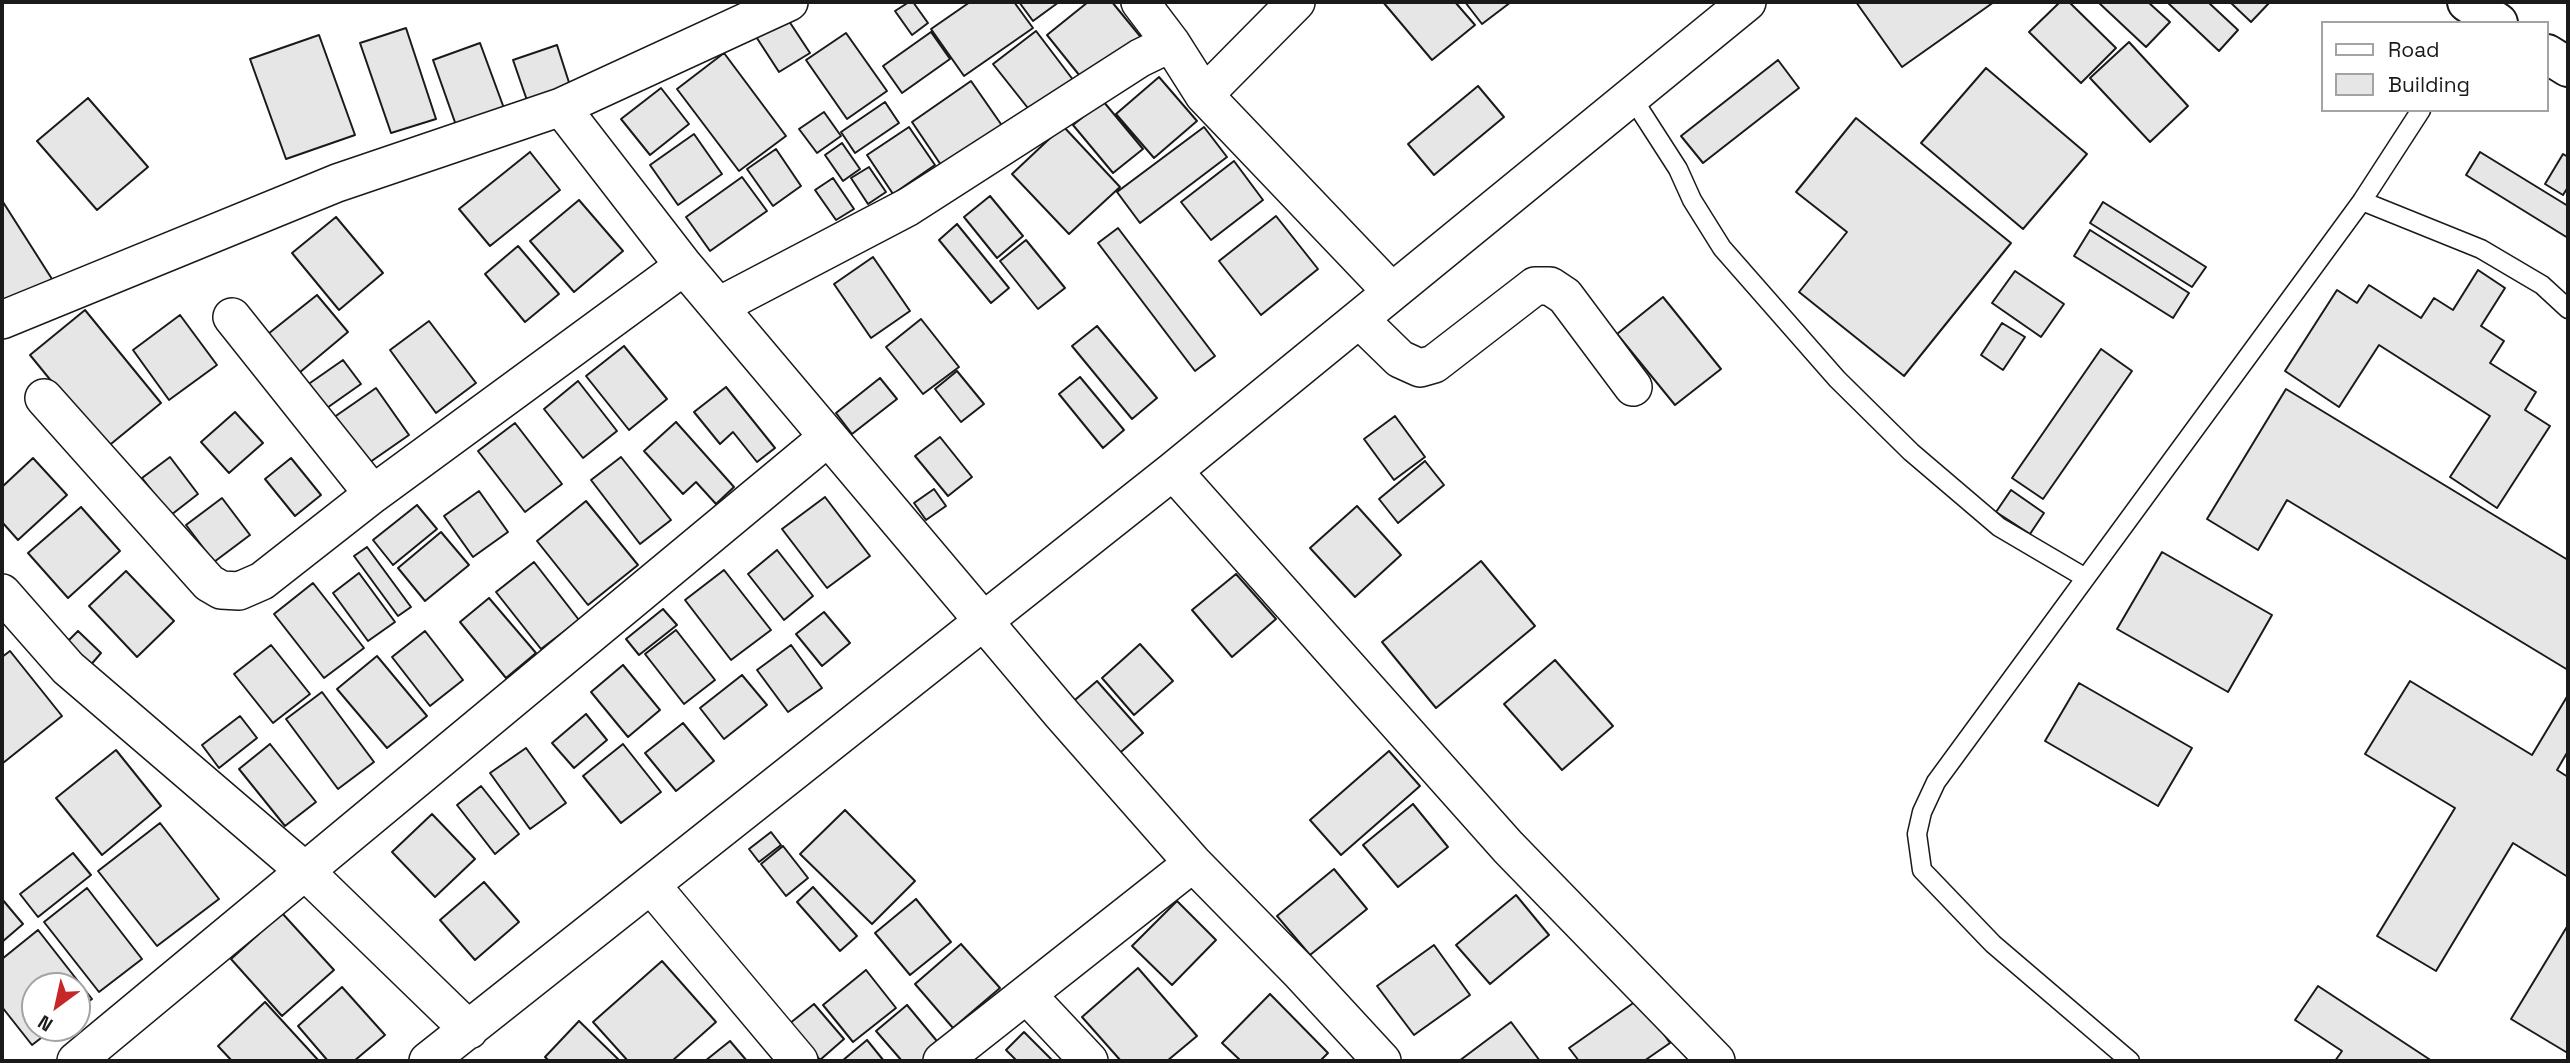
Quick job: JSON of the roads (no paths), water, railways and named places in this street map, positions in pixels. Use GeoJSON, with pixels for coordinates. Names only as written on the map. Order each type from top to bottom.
{"type":"FeatureCollection","features":[{"type":"Feature","properties":{"kind":"street"},"geometry":{"type":"LineString","coordinates":[[2,320],[337,183],[561,107],[789,2]]}},
{"type":"Feature","properties":{"kind":"street"},"geometry":{"type":"LineString","coordinates":[[1140,2],[1204,94],[1391,291]]}},
{"type":"Feature","properties":{"kind":"street"},"geometry":{"type":"LineString","coordinates":[[1204,94],[1296,2]]}},
{"type":"Feature","properties":{"kind":"street"},"geometry":{"type":"LineString","coordinates":[[428,1061],[1173,471],[1747,2]]}},
{"type":"Feature","properties":{"kind":"street"},"geometry":{"type":"LineString","coordinates":[[719,306],[908,208],[1140,58],[1171,43]]}},
{"type":"Feature","properties":{"kind":"street"},"geometry":{"type":"LineString","coordinates":[[2549,55],[2568,67]]}},
{"type":"Feature","properties":{"kind":"street"},"geometry":{"type":"LineString","coordinates":[[561,107],[684,266],[984,622],[1193,863],[1299,971],[1382,1061]]}},
{"type":"Feature","properties":{"kind":"street"},"geometry":{"type":"LineString","coordinates":[[44,398],[209,583],[221,590],[239,591],[262,581],[373,494],[684,266]]}},
{"type":"Feature","properties":{"kind":"street"},"geometry":{"type":"LineString","coordinates":[[1360,320],[1400,359],[1420,368],[1434,364],[1535,286],[1550,286],[1565,296],[1633,387]]}},
{"type":"Feature","properties":{"kind":"street"},"geometry":{"type":"LineString","coordinates":[[232,317],[373,494]]}},
{"type":"Feature","properties":{"kind":"street"},"geometry":{"type":"LineString","coordinates":[[76,1061],[827,438]]}},
{"type":"Feature","properties":{"kind":"street"},"geometry":{"type":"LineString","coordinates":[[1173,471],[1508,847],[1716,1061]]}},
{"type":"Feature","properties":{"kind":"street"},"geometry":{"type":"LineString","coordinates":[[2,593],[68,668],[306,872],[469,1030]]}},
{"type":"Feature","properties":{"kind":"street"},"geometry":{"type":"LineString","coordinates":[[942,1061],[1193,863]]}},
{"type":"Feature","properties":{"kind":"street"},"geometry":{"type":"LineString","coordinates":[[651,885],[799,1061]]}},
{"type":"Feature","properties":{"kind":"street"},"geometry":{"type":"LineString","coordinates":[[1027,995],[1089,1061]]}},
{"type":"Feature","properties":{"kind":"lane"},"geometry":{"type":"LineString","coordinates":[[1631,96],[1678,169],[1692,200],[1722,248],[1837,379],[1911,452],[1999,527],[2084,577]]}},
{"type":"Feature","properties":{"kind":"lane"},"geometry":{"type":"LineString","coordinates":[[2130,1061],[1993,944],[1922,870],[1917,834],[1922,812],[1936,782],[2362,201],[2420,112]]}},
{"type":"Feature","properties":{"kind":"lane"},"geometry":{"type":"LineString","coordinates":[[2362,201],[2481,249],[2542,285],[2568,309]]}}]}
